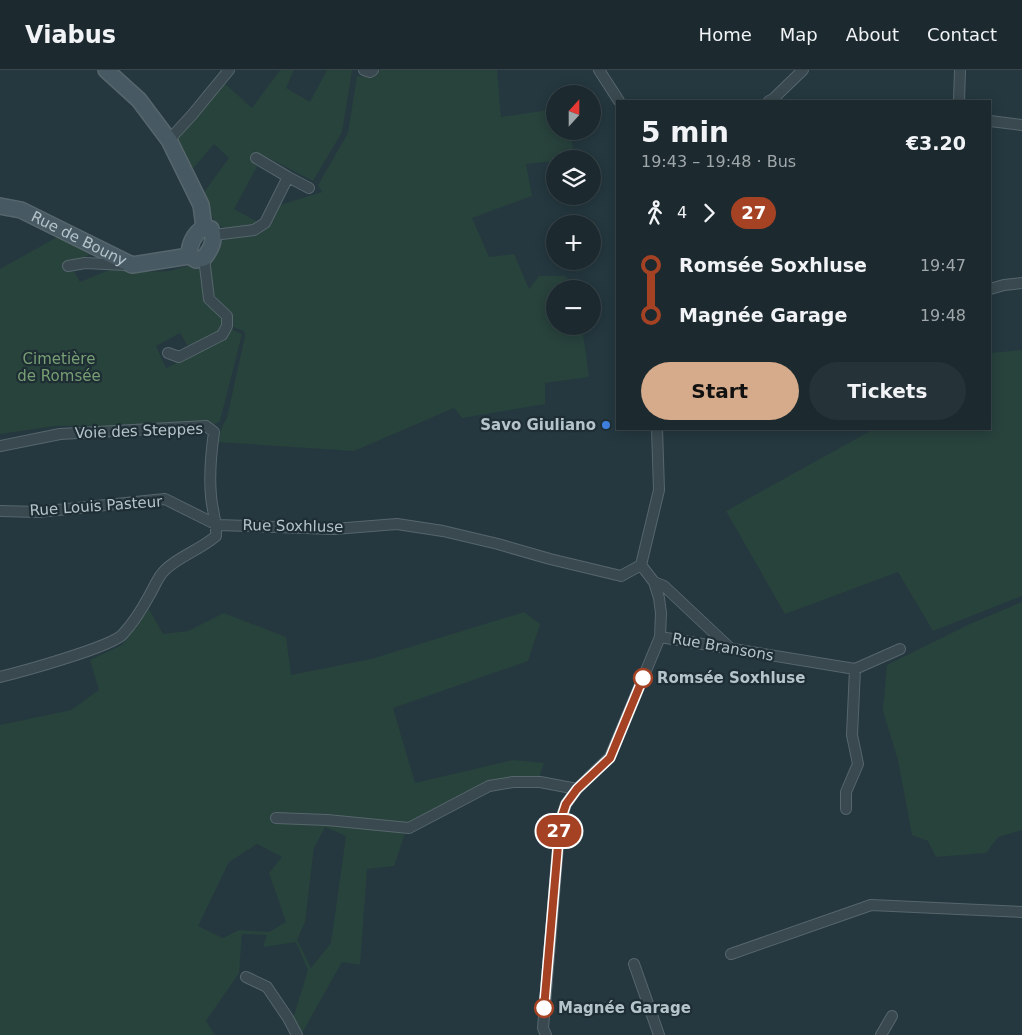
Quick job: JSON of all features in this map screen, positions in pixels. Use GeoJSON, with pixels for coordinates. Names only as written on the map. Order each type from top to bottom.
{"type":"FeatureCollection","features":[{"type":"Feature","properties":{"kind":"street"},"geometry":{"type":"LineString","coordinates":[[106,70],[139,100],[168,140],[201,205],[209,231]]}},
{"type":"Feature","properties":{"kind":"street"},"geometry":{"type":"LineString","coordinates":[[168,140],[192,115],[229,70]]}},
{"type":"Feature","properties":{"kind":"street"},"geometry":{"type":"LineString","coordinates":[[364,70],[370,72],[373,70]]}},
{"type":"Feature","properties":{"kind":"street"},"geometry":{"type":"LineString","coordinates":[[599,70],[618,100]]}},
{"type":"Feature","properties":{"kind":"street"},"geometry":{"type":"LineString","coordinates":[[773,100],[804,70]]}},
{"type":"Feature","properties":{"kind":"street"},"geometry":{"type":"LineString","coordinates":[[959,100],[960,70]]}},
{"type":"Feature","properties":{"kind":"street"},"geometry":{"type":"LineString","coordinates":[[991,121],[1022,125]]}},
{"type":"Feature","properties":{"kind":"street"},"geometry":{"type":"LineString","coordinates":[[256,158],[309,188]]}},
{"type":"Feature","properties":{"kind":"street"},"geometry":{"type":"LineString","coordinates":[[168,353],[179,357],[222,334],[227,326],[227,316],[209,299],[191,242],[197,231],[254,230],[265,223],[288,177]]}},
{"type":"Feature","properties":{"kind":"street","name":"Rue de Bouny"},"geometry":{"type":"LineString","coordinates":[[0,206],[21,210],[132,265],[197,257]]}},
{"type":"Feature","properties":{"kind":"street"},"geometry":{"type":"LineString","coordinates":[[68,266],[85,263],[132,265]]}},
{"type":"Feature","properties":{"kind":"street"},"geometry":{"type":"LineString","coordinates":[[991,289],[1022,283]]}},
{"type":"Feature","properties":{"kind":"street","name":"Voie des Steppes"},"geometry":{"type":"LineString","coordinates":[[0,446],[60,434],[206,426],[214,432],[211,454],[211,497],[217,525]]}},
{"type":"Feature","properties":{"kind":"street"},"geometry":{"type":"LineString","coordinates":[[546,1035],[543,1028],[560,822],[566,804],[577,789],[610,758],[660,636],[661,613],[659,598],[654,582],[641,565],[659,490],[657,430]]}},
{"type":"Feature","properties":{"kind":"street","name":"Rue Louis Pasteur"},"geometry":{"type":"LineString","coordinates":[[0,511],[38,512],[165,500],[217,525]]}},
{"type":"Feature","properties":{"kind":"street","name":"Rue Soxhluse"},"geometry":{"type":"LineString","coordinates":[[217,525],[334,529],[397,524],[452,533],[621,576],[641,565]]}},
{"type":"Feature","properties":{"kind":"street"},"geometry":{"type":"LineString","coordinates":[[0,676],[30,669],[87,651],[122,636],[143,608],[164,571],[177,561],[207,544],[216,536],[217,525]]}},
{"type":"Feature","properties":{"kind":"street"},"geometry":{"type":"LineString","coordinates":[[654,582],[664,586],[730,648]]}},
{"type":"Feature","properties":{"kind":"street","name":"Rue Bransons"},"geometry":{"type":"LineString","coordinates":[[660,636],[855,670]]}},
{"type":"Feature","properties":{"kind":"street"},"geometry":{"type":"LineString","coordinates":[[846,809],[846,792],[858,764],[852,735],[855,670],[900,649]]}},
{"type":"Feature","properties":{"kind":"street"},"geometry":{"type":"LineString","coordinates":[[276,818],[327,820],[409,828],[489,786],[513,782],[540,782],[577,789]]}},
{"type":"Feature","properties":{"kind":"street"},"geometry":{"type":"LineString","coordinates":[[731,954],[871,905],[1022,912]]}},
{"type":"Feature","properties":{"kind":"street"},"geometry":{"type":"LineString","coordinates":[[634,964],[659,1035]]}},
{"type":"Feature","properties":{"kind":"street"},"geometry":{"type":"LineString","coordinates":[[246,977],[268,987],[297,1035]]}},
{"type":"Feature","properties":{"kind":"street"},"geometry":{"type":"LineString","coordinates":[[881,1035],[892,1016]]}},
{"type":"Feature","properties":{"kind":"green space"},"geometry":{"type":"Polygon","coordinates":[[[280,70],[294,70],[286,88],[310,102],[327,70],[352,71],[342,132],[313,181],[255,151],[252,158],[260,161],[234,209],[260,223],[228,230],[215,223],[202,195],[229,158],[214,144],[190,172],[175,139],[223,82],[252,108],[280,70]]]}},
{"type":"Feature","properties":{"kind":"green space"},"geometry":{"type":"Polygon","coordinates":[[[380,70],[497,70],[501,117],[546,110],[546,140],[572,140],[573,150],[546,150],[546,162],[526,164],[532,196],[472,218],[489,257],[514,254],[529,289],[539,276],[565,276],[569,280],[546,280],[546,335],[583,335],[589,377],[545,383],[545,404],[462,418],[454,408],[354,451],[217,442],[227,418],[245,336],[244,331],[231,326],[215,298],[209,266],[221,241],[262,231],[270,224],[280,205],[322,192],[318,185],[348,133],[357,76],[368,77],[380,70]]]}},
{"type":"Feature","properties":{"kind":"green space","name":"Cimetière de Romsée"},"geometry":{"type":"Polygon","coordinates":[[[59,236],[91,254],[70,264],[80,282],[121,265],[138,272],[170,271],[190,265],[202,270],[205,296],[222,315],[221,329],[189,348],[180,333],[156,346],[166,368],[221,341],[231,329],[242,334],[220,421],[214,425],[55,426],[0,434],[0,269],[59,236]]]}},
{"type":"Feature","properties":{"kind":"green space"},"geometry":{"type":"Polygon","coordinates":[[[1022,350],[1022,596],[933,631],[898,572],[785,614],[726,511],[872,430],[991,430],[991,353],[1022,350]]]}},
{"type":"Feature","properties":{"kind":"green space"},"geometry":{"type":"Polygon","coordinates":[[[1022,602],[1022,830],[998,837],[986,853],[936,857],[928,841],[912,835],[898,760],[883,711],[887,665],[972,623],[1022,602]]]}},
{"type":"Feature","properties":{"kind":"green space"},"geometry":{"type":"Polygon","coordinates":[[[149,609],[163,634],[188,631],[224,613],[286,637],[291,675],[371,659],[524,612],[540,624],[528,661],[393,708],[415,783],[513,760],[544,763],[539,778],[494,779],[409,822],[394,866],[367,869],[360,965],[342,962],[302,1033],[293,1019],[308,970],[296,942],[263,947],[267,935],[242,934],[239,973],[206,1021],[215,1035],[0,1035],[0,725],[71,710],[99,690],[90,660],[122,645],[149,609]],[[325,827],[314,848],[305,922],[297,940],[311,968],[331,943],[346,836],[325,827]],[[257,844],[229,862],[198,926],[223,938],[239,930],[269,932],[286,922],[269,873],[282,857],[257,844]]]}},
{"type":"Feature","properties":{"kind":"bus line","name":"27"},"geometry":{"type":"LineString","coordinates":[[544,1008],[560,822],[566,804],[577,789],[610,758],[643,678]]}},
{"type":"Feature","properties":{"kind":"place","name":"Savo Giuliano"},"geometry":{"type":"Point","coordinates":[606,425]}},
{"type":"Feature","properties":{"kind":"place","name":"Romsée Soxhluse"},"geometry":{"type":"Point","coordinates":[643,678]}},
{"type":"Feature","properties":{"kind":"place","name":"Magnée Garage"},"geometry":{"type":"Point","coordinates":[544,1008]}}]}
